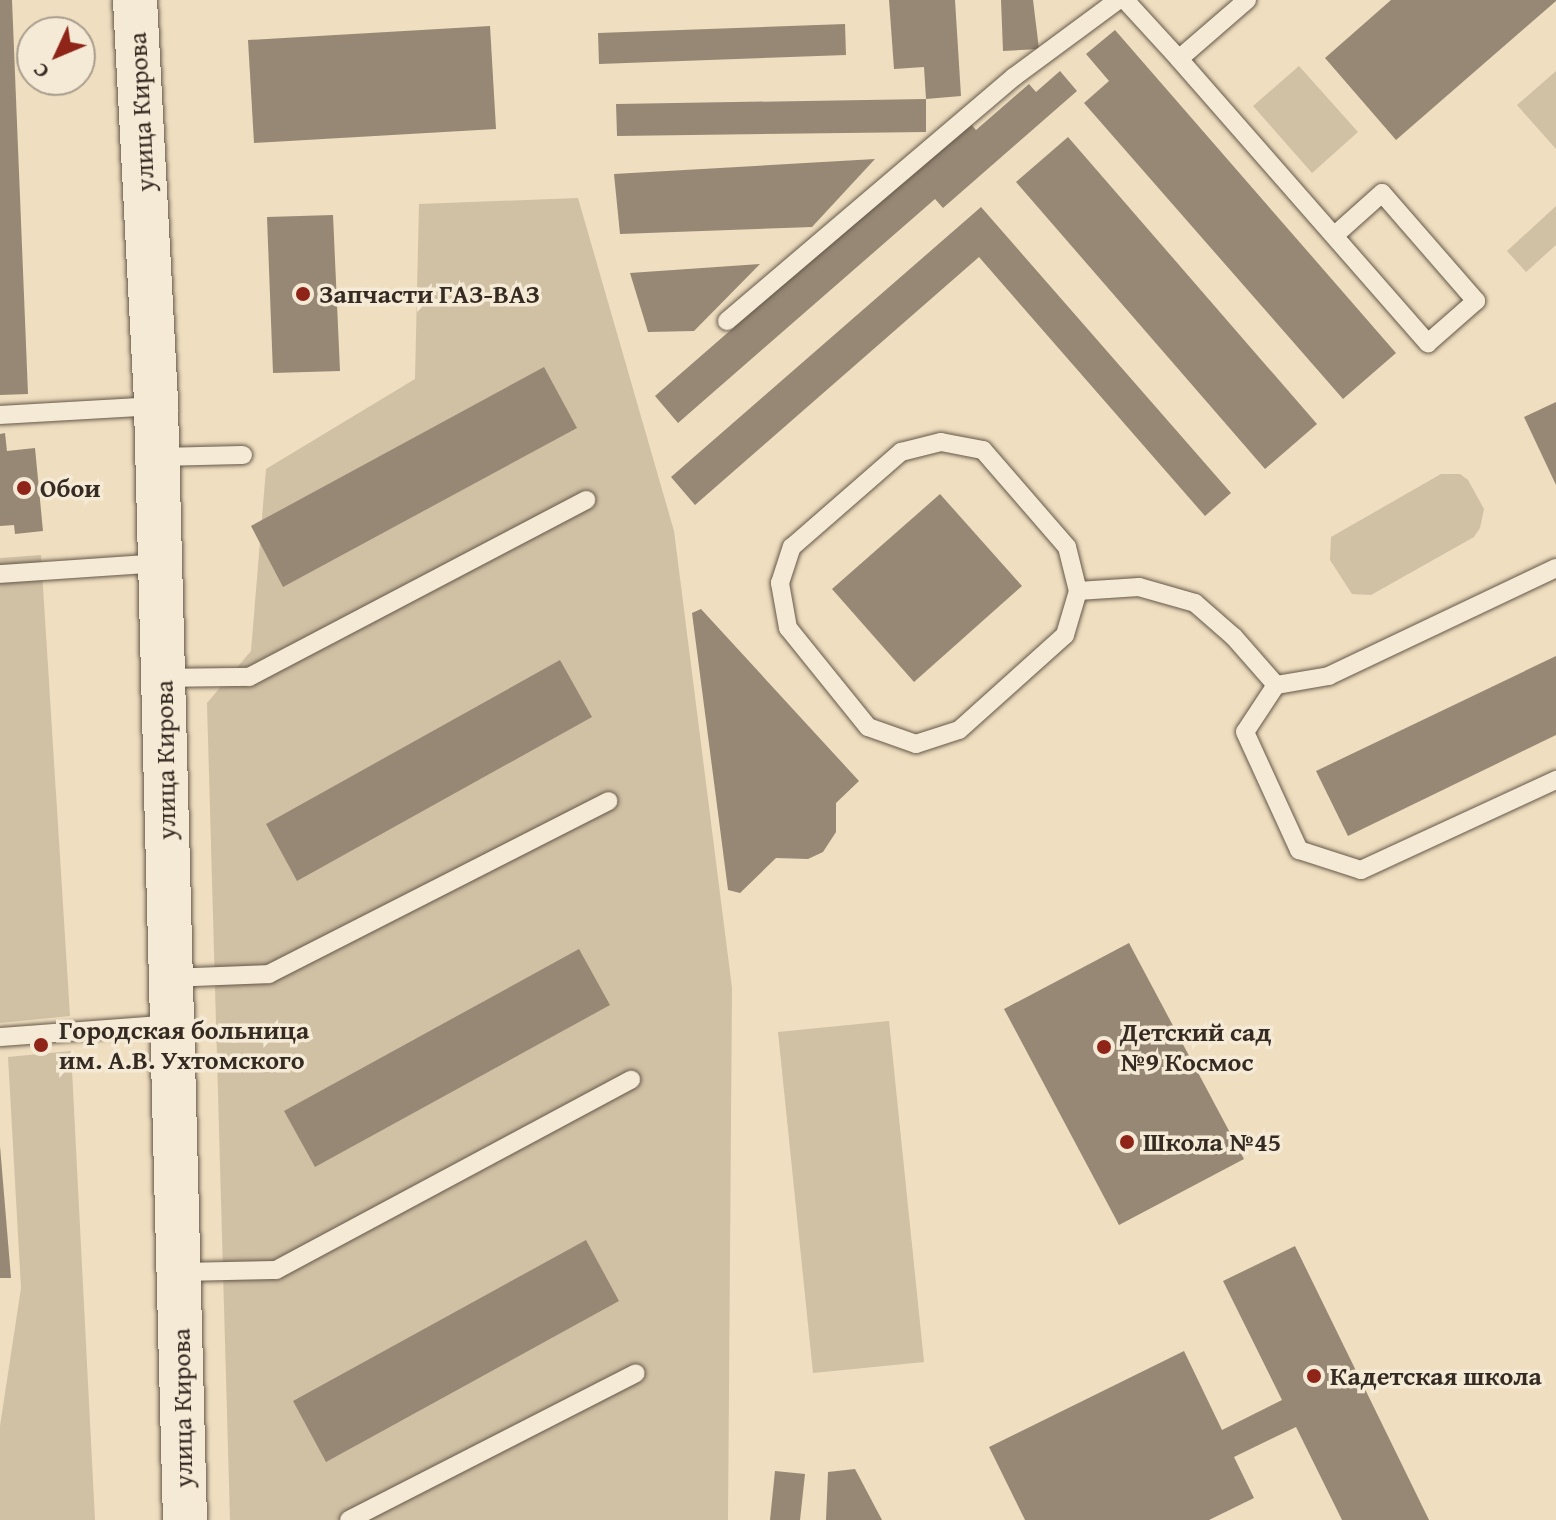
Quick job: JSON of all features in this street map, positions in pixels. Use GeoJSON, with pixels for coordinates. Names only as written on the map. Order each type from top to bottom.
{"type":"FeatureCollection","features":[{"type":"Feature","properties":{"kind":"main road","name":"улица Кирова"},"geometry":{"type":"LineString","coordinates":[[135,0],[158,457],[185,1520]]}},
{"type":"Feature","properties":{"kind":"lane"},"geometry":{"type":"LineString","coordinates":[[727,321],[1014,77],[1118,0]]}},
{"type":"Feature","properties":{"kind":"lane"},"geometry":{"type":"LineString","coordinates":[[1125,0],[1428,343],[1476,301],[1382,193],[1335,235]]}},
{"type":"Feature","properties":{"kind":"lane"},"geometry":{"type":"LineString","coordinates":[[1179,59],[1247,0]]}},
{"type":"Feature","properties":{"kind":"lane"},"geometry":{"type":"LineString","coordinates":[[0,415],[156,406]]}},
{"type":"Feature","properties":{"kind":"lane"},"geometry":{"type":"LineString","coordinates":[[941,442],[983,450],[1067,547],[1078,591],[1065,635],[959,730],[916,744],[868,727],[788,628],[780,583],[792,547],[901,452],[941,442]]}},
{"type":"Feature","properties":{"kind":"lane"},"geometry":{"type":"LineString","coordinates":[[158,457],[243,455]]}},
{"type":"Feature","properties":{"kind":"lane"},"geometry":{"type":"LineString","coordinates":[[163,678],[249,677],[586,500]]}},
{"type":"Feature","properties":{"kind":"lane"},"geometry":{"type":"LineString","coordinates":[[0,574],[160,563]]}},
{"type":"Feature","properties":{"kind":"lane"},"geometry":{"type":"LineString","coordinates":[[1556,568],[1329,676],[1276,685],[1245,732],[1299,850],[1361,870],[1556,780]]}},
{"type":"Feature","properties":{"kind":"lane"},"geometry":{"type":"LineString","coordinates":[[1078,591],[1139,587],[1195,603],[1234,637],[1276,685]]}},
{"type":"Feature","properties":{"kind":"lane"},"geometry":{"type":"LineString","coordinates":[[171,978],[269,974],[609,801]]}},
{"type":"Feature","properties":{"kind":"lane"},"geometry":{"type":"LineString","coordinates":[[0,1037],[172,1024]]}},
{"type":"Feature","properties":{"kind":"lane"},"geometry":{"type":"LineString","coordinates":[[179,1272],[276,1270],[631,1080]]}},
{"type":"Feature","properties":{"kind":"lane"},"geometry":{"type":"LineString","coordinates":[[349,1520],[636,1373]]}},
{"type":"Feature","properties":{"kind":"shaded area"},"geometry":{"type":"Polygon","coordinates":[[[1299,66],[1358,132],[1312,173],[1253,106],[1299,66]]]}},
{"type":"Feature","properties":{"kind":"shaded area"},"geometry":{"type":"Polygon","coordinates":[[[1556,71],[1556,149],[1517,105],[1556,71]]]}},
{"type":"Feature","properties":{"kind":"shaded area"},"geometry":{"type":"Polygon","coordinates":[[[578,198],[674,531],[732,988],[728,1520],[230,1520],[207,703],[251,651],[266,469],[415,379],[419,204],[578,198]]]}},
{"type":"Feature","properties":{"kind":"shaded area"},"geometry":{"type":"Polygon","coordinates":[[[1556,206],[1556,245],[1526,272],[1507,251],[1556,206]]]}},
{"type":"Feature","properties":{"kind":"shaded area"},"geometry":{"type":"Polygon","coordinates":[[[1441,474],[1460,474],[1468,480],[1484,509],[1480,528],[1474,537],[1371,595],[1352,594],[1330,560],[1331,537],[1441,474]]]}},
{"type":"Feature","properties":{"kind":"shaded area"},"geometry":{"type":"Polygon","coordinates":[[[41,555],[70,1016],[0,1023],[0,558],[41,555]]]}},
{"type":"Feature","properties":{"kind":"shaded area"},"geometry":{"type":"Polygon","coordinates":[[[889,1021],[924,1362],[813,1373],[778,1032],[889,1021]]]}},
{"type":"Feature","properties":{"kind":"shaded area"},"geometry":{"type":"Polygon","coordinates":[[[71,1051],[95,1520],[0,1520],[0,1426],[21,1288],[8,1057],[71,1051]]]}},
{"type":"Feature","properties":{"kind":"building"},"geometry":{"type":"Polygon","coordinates":[[[0,0],[12,0],[28,394],[0,395],[0,0]]]}},
{"type":"Feature","properties":{"kind":"building"},"geometry":{"type":"Polygon","coordinates":[[[889,0],[955,0],[961,96],[926,99],[924,67],[894,69],[889,0]]]}},
{"type":"Feature","properties":{"kind":"building"},"geometry":{"type":"Polygon","coordinates":[[[1001,0],[1033,0],[1039,49],[1003,51],[1001,0]]]}},
{"type":"Feature","properties":{"kind":"building"},"geometry":{"type":"Polygon","coordinates":[[[1391,0],[1556,1],[1396,140],[1325,58],[1391,0]]]}},
{"type":"Feature","properties":{"kind":"building"},"geometry":{"type":"Polygon","coordinates":[[[845,24],[846,55],[599,64],[598,33],[845,24]]]}},
{"type":"Feature","properties":{"kind":"building"},"geometry":{"type":"Polygon","coordinates":[[[490,26],[496,129],[254,143],[248,40],[490,26]]]}},
{"type":"Feature","properties":{"kind":"building"},"geometry":{"type":"Polygon","coordinates":[[[1115,30],[1396,353],[1343,399],[1084,103],[1109,81],[1086,54],[1115,30]]]}},
{"type":"Feature","properties":{"kind":"building"},"geometry":{"type":"Polygon","coordinates":[[[1060,71],[1077,91],[943,208],[935,199],[678,423],[655,396],[969,122],[976,130],[1029,84],[1036,92],[1060,71]]]}},
{"type":"Feature","properties":{"kind":"building"},"geometry":{"type":"Polygon","coordinates":[[[926,99],[926,132],[617,136],[616,104],[926,99]]]}},
{"type":"Feature","properties":{"kind":"building"},"geometry":{"type":"Polygon","coordinates":[[[1068,137],[1317,424],[1265,469],[1016,182],[1068,137]]]}},
{"type":"Feature","properties":{"kind":"building"},"geometry":{"type":"Polygon","coordinates":[[[875,159],[812,227],[620,234],[614,174],[875,159]]]}},
{"type":"Feature","properties":{"kind":"building"},"geometry":{"type":"Polygon","coordinates":[[[981,207],[1231,493],[1205,516],[979,257],[695,505],[671,477],[981,207]]]}},
{"type":"Feature","properties":{"kind":"building","name":"Запчасти ГАЗ-ВАЗ"},"geometry":{"type":"Polygon","coordinates":[[[333,215],[340,371],[273,373],[267,217],[333,215]]]}},
{"type":"Feature","properties":{"kind":"building"},"geometry":{"type":"Polygon","coordinates":[[[760,264],[694,331],[648,332],[630,273],[760,264]]]}},
{"type":"Feature","properties":{"kind":"building"},"geometry":{"type":"Polygon","coordinates":[[[544,367],[577,428],[283,587],[251,526],[544,367]]]}},
{"type":"Feature","properties":{"kind":"building"},"geometry":{"type":"Polygon","coordinates":[[[1556,402],[1556,485],[1524,417],[1556,402]]]}},
{"type":"Feature","properties":{"kind":"building","name":"Обои"},"geometry":{"type":"Polygon","coordinates":[[[5,433],[7,451],[35,448],[43,531],[15,534],[14,525],[0,526],[0,434],[5,433]]]}},
{"type":"Feature","properties":{"kind":"building"},"geometry":{"type":"Polygon","coordinates":[[[940,494],[1022,586],[914,682],[832,589],[940,494]]]}},
{"type":"Feature","properties":{"kind":"building"},"geometry":{"type":"Polygon","coordinates":[[[701,609],[859,781],[836,803],[836,832],[823,852],[808,859],[776,858],[740,893],[728,890],[692,613],[701,609]]]}},
{"type":"Feature","properties":{"kind":"building"},"geometry":{"type":"Polygon","coordinates":[[[1556,656],[1556,735],[1348,836],[1316,771],[1556,656]]]}},
{"type":"Feature","properties":{"kind":"building"},"geometry":{"type":"Polygon","coordinates":[[[560,660],[592,717],[297,881],[266,824],[560,660]]]}},
{"type":"Feature","properties":{"kind":"building","name":"Детский сад №9 Космос"},"geometry":{"type":"Polygon","coordinates":[[[1129,943],[1244,1159],[1119,1225],[1004,1009],[1129,943]]]}},
{"type":"Feature","properties":{"kind":"building"},"geometry":{"type":"Polygon","coordinates":[[[579,949],[610,1005],[315,1167],[284,1111],[579,949]]]}},
{"type":"Feature","properties":{"kind":"building"},"geometry":{"type":"Polygon","coordinates":[[[0,1146],[11,1278],[0,1278],[0,1146]]]}},
{"type":"Feature","properties":{"kind":"building"},"geometry":{"type":"Polygon","coordinates":[[[586,1240],[619,1301],[326,1462],[293,1401],[586,1240]]]}},
{"type":"Feature","properties":{"kind":"building","name":"Кадетская школа"},"geometry":{"type":"Polygon","coordinates":[[[1295,1246],[1429,1520],[1342,1520],[1296,1427],[1234,1457],[1254,1498],[1209,1520],[1025,1520],[989,1447],[1184,1351],[1222,1430],[1282,1400],[1223,1281],[1295,1246]]]}},
{"type":"Feature","properties":{"kind":"building"},"geometry":{"type":"Polygon","coordinates":[[[855,1469],[882,1520],[826,1520],[828,1472],[855,1469]]]}},
{"type":"Feature","properties":{"kind":"building"},"geometry":{"type":"Polygon","coordinates":[[[775,1471],[805,1474],[800,1520],[770,1520],[775,1471]]]}},
{"type":"Feature","properties":{"kind":"place","name":"Запчасти ГАЗ-ВАЗ"},"geometry":{"type":"Point","coordinates":[303,294]}},
{"type":"Feature","properties":{"kind":"place","name":"Обои"},"geometry":{"type":"Point","coordinates":[24,488]}},
{"type":"Feature","properties":{"kind":"place","name":"Городская больница им. А.В. Ухтомского"},"geometry":{"type":"Point","coordinates":[41,1045]}},
{"type":"Feature","properties":{"kind":"place","name":"Детский сад №9 Космос"},"geometry":{"type":"Point","coordinates":[1104,1047]}},
{"type":"Feature","properties":{"kind":"place","name":"Школа №45"},"geometry":{"type":"Point","coordinates":[1127,1142]}},
{"type":"Feature","properties":{"kind":"place","name":"Кадетская школа"},"geometry":{"type":"Point","coordinates":[1314,1376]}}]}
